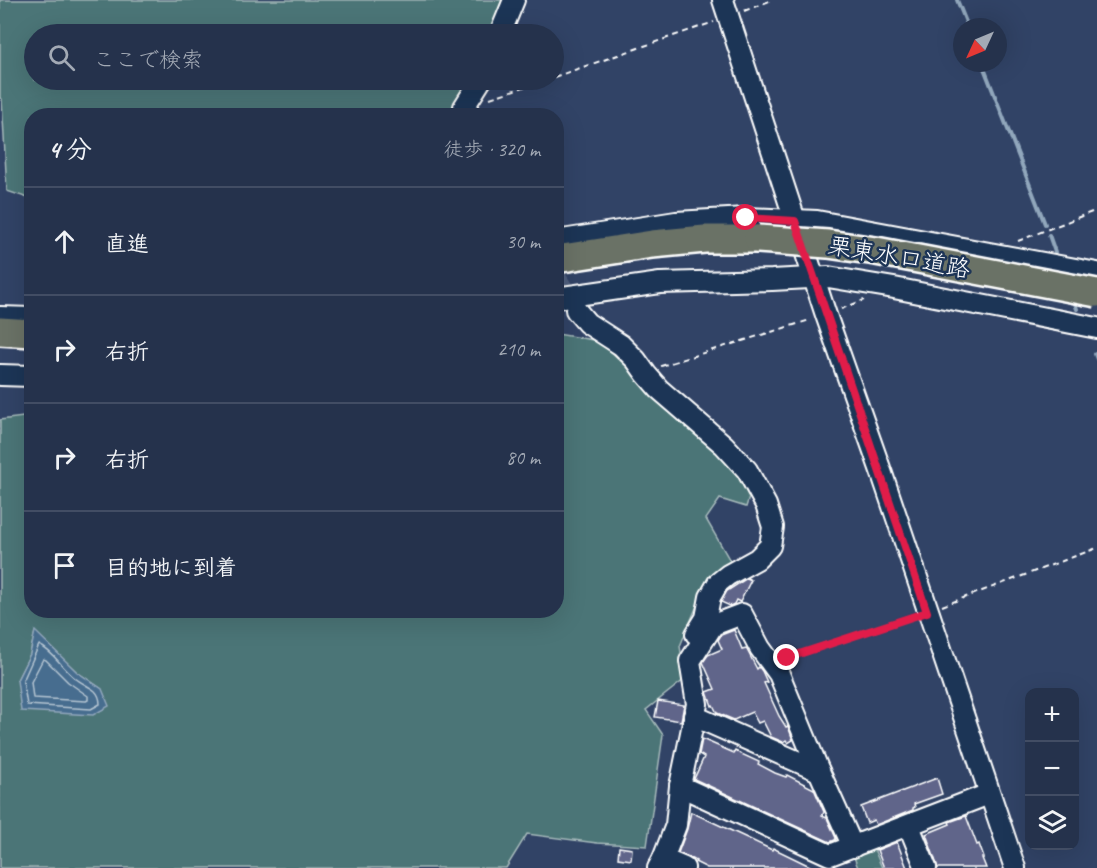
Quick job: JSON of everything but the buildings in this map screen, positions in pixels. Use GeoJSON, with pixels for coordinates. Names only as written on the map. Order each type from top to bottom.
{"type":"FeatureCollection","features":[{"type":"Feature","properties":{"kind":"highway","name":"栗東水口道路"},"geometry":{"type":"LineString","coordinates":[[564,258],[652,244],[705,239],[758,239],[828,244],[876,251],[1097,293]]}},
{"type":"Feature","properties":{"kind":"highway"},"geometry":{"type":"LineString","coordinates":[[0,331],[24,332]]}},
{"type":"Feature","properties":{"kind":"street"},"geometry":{"type":"LineString","coordinates":[[504,24],[514,0]]}},
{"type":"Feature","properties":{"kind":"street"},"geometry":{"type":"LineString","coordinates":[[726,9],[813,277],[1015,868]]}},
{"type":"Feature","properties":{"kind":"street"},"geometry":{"type":"LineString","coordinates":[[465,108],[475,90]]}},
{"type":"Feature","properties":{"kind":"street"},"geometry":{"type":"LineString","coordinates":[[564,240],[676,222],[746,218],[818,221],[1097,273]]}},
{"type":"Feature","properties":{"kind":"street"},"geometry":{"type":"LineString","coordinates":[[564,297],[660,283],[828,277],[1097,328]]}},
{"type":"Feature","properties":{"kind":"street"},"geometry":{"type":"LineString","coordinates":[[576,310],[587,323],[621,345],[659,388],[724,445],[747,470],[766,506],[773,527],[770,546],[757,559],[718,583],[710,597],[706,618],[689,644],[697,704],[680,786],[676,825],[661,863],[684,868]]}},
{"type":"Feature","properties":{"kind":"street"},"geometry":{"type":"LineString","coordinates":[[0,316],[24,318]]}},
{"type":"Feature","properties":{"kind":"street"},"geometry":{"type":"LineString","coordinates":[[0,375],[24,376]]}},
{"type":"Feature","properties":{"kind":"street"},"geometry":{"type":"LineString","coordinates":[[690,661],[713,625],[742,614],[760,648],[779,674],[853,846]]}},
{"type":"Feature","properties":{"kind":"street"},"geometry":{"type":"LineString","coordinates":[[694,716],[819,771]]}},
{"type":"Feature","properties":{"kind":"street"},"geometry":{"type":"LineString","coordinates":[[680,786],[830,855],[990,794]]}},
{"type":"Feature","properties":{"kind":"street"},"geometry":{"type":"LineString","coordinates":[[909,826],[926,868]]}},
{"type":"Feature","properties":{"kind":"path"},"geometry":{"type":"LineString","coordinates":[[564,72],[726,9],[772,0]]}},
{"type":"Feature","properties":{"kind":"path"},"geometry":{"type":"LineString","coordinates":[[471,108],[519,90]]}},
{"type":"Feature","properties":{"kind":"path"},"geometry":{"type":"LineString","coordinates":[[644,372],[826,315]]}},
{"type":"Feature","properties":{"kind":"path"},"geometry":{"type":"LineString","coordinates":[[787,658],[927,612],[1097,548]]}},
{"type":"Feature","properties":{"kind":"green space"},"geometry":{"type":"Polygon","coordinates":[[[0,0],[503,0],[493,24],[24,24],[24,90],[464,90],[453,108],[24,108],[24,197],[7,191],[2,99],[0,98],[0,0]]]}},
{"type":"Feature","properties":{"kind":"green space"},"geometry":{"type":"Polygon","coordinates":[[[564,335],[599,341],[723,454],[752,488],[746,507],[720,499],[706,519],[732,564],[704,589],[680,646],[685,679],[646,710],[663,735],[647,846],[597,843],[527,834],[506,868],[0,868],[0,420],[24,417],[24,618],[564,618],[564,335]],[[35,632],[30,654],[17,680],[102,689],[77,672],[35,632]]]}},
{"type":"Feature","properties":{"kind":"green space"},"geometry":{"type":"Polygon","coordinates":[[[874,849],[882,868],[858,868],[854,857],[874,849]]]}},
{"type":"Feature","properties":{"kind":"water"},"geometry":{"type":"Polygon","coordinates":[[[35,631],[77,672],[102,689],[109,706],[93,715],[21,711],[17,680],[30,654],[35,631]]]}},
{"type":"Feature","properties":{"kind":"waterway"},"geometry":{"type":"LineString","coordinates":[[957,0],[964,18]]}},
{"type":"Feature","properties":{"kind":"waterway"},"geometry":{"type":"LineString","coordinates":[[986,72],[1045,224]]}},
{"type":"Feature","properties":{"kind":"waterway"},"geometry":{"type":"LineString","coordinates":[[1049,235],[1055,252]]}},
{"type":"Feature","properties":{"kind":"waterway"},"geometry":{"type":"LineString","coordinates":[[1073,298],[1077,309]]}},
{"type":"Feature","properties":{"kind":"waterway"},"geometry":{"type":"LineString","coordinates":[[1095,354],[1097,359]]}},
{"type":"Feature","properties":{"kind":"tunnel"},"geometry":{"type":"LineString","coordinates":[[564,290],[576,310]]}},
{"type":"Feature","properties":{"kind":"route"},"geometry":{"type":"LineString","coordinates":[[746,218],[795,221],[927,612],[787,658]]}}]}
